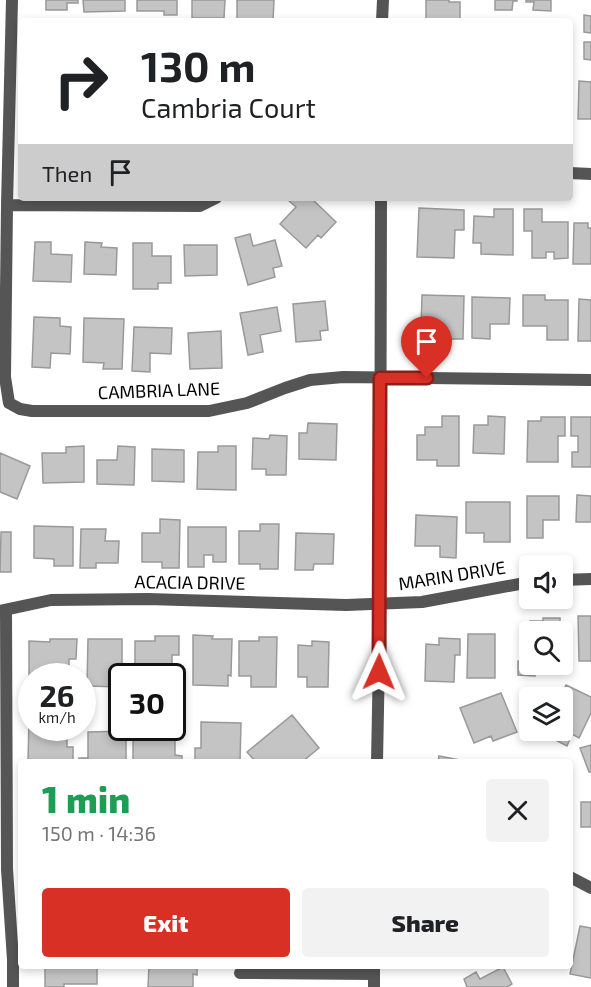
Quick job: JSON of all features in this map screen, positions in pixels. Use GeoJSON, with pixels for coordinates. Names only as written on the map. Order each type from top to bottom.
{"type":"FeatureCollection","features":[{"type":"Feature","properties":{"kind":"street"},"geometry":{"type":"LineString","coordinates":[[12,0],[7,205],[200,206],[210,201]]}},
{"type":"Feature","properties":{"kind":"street"},"geometry":{"type":"LineString","coordinates":[[382,18],[383,0]]}},
{"type":"Feature","properties":{"kind":"street"},"geometry":{"type":"LineString","coordinates":[[573,173],[591,174]]}},
{"type":"Feature","properties":{"kind":"street"},"geometry":{"type":"LineString","coordinates":[[377,759],[380,604],[381,201]]}},
{"type":"Feature","properties":{"kind":"street","name":"CAMBRIA LANE"},"geometry":{"type":"LineString","coordinates":[[7,205],[5,376],[9,402],[20,409],[32,411],[209,411],[248,403],[310,380],[343,377],[591,380]]}},
{"type":"Feature","properties":{"kind":"street"},"geometry":{"type":"LineString","coordinates":[[573,580],[591,579]]}},
{"type":"Feature","properties":{"kind":"street","name":"MARIN DRIVE"},"geometry":{"type":"LineString","coordinates":[[380,604],[422,602],[519,584]]}},
{"type":"Feature","properties":{"kind":"street","name":"ACACIA DRIVE"},"geometry":{"type":"LineString","coordinates":[[3,611],[51,600],[148,599],[380,604]]}},
{"type":"Feature","properties":{"kind":"street"},"geometry":{"type":"LineString","coordinates":[[3,611],[7,869],[13,987]]}},
{"type":"Feature","properties":{"kind":"street"},"geometry":{"type":"LineString","coordinates":[[7,806],[18,806]]}},
{"type":"Feature","properties":{"kind":"street"},"geometry":{"type":"LineString","coordinates":[[573,879],[591,888]]}},
{"type":"Feature","properties":{"kind":"street"},"geometry":{"type":"LineString","coordinates":[[240,987],[240,970],[374,970],[374,987]]}},
{"type":"Feature","properties":{"kind":"building"},"geometry":{"type":"Polygon","coordinates":[[[46,0],[78,0],[78,3],[67,3],[67,10],[46,10],[46,0]]]}},
{"type":"Feature","properties":{"kind":"building"},"geometry":{"type":"Polygon","coordinates":[[[83,0],[125,0],[125,11],[84,12],[83,0]]]}},
{"type":"Feature","properties":{"kind":"building"},"geometry":{"type":"Polygon","coordinates":[[[137,0],[177,0],[177,15],[164,15],[164,11],[137,11],[137,0]]]}},
{"type":"Feature","properties":{"kind":"building"},"geometry":{"type":"Polygon","coordinates":[[[192,0],[225,0],[224,18],[192,18],[192,0]]]}},
{"type":"Feature","properties":{"kind":"building"},"geometry":{"type":"Polygon","coordinates":[[[237,0],[274,0],[273,18],[237,18],[237,0]]]}},
{"type":"Feature","properties":{"kind":"building"},"geometry":{"type":"Polygon","coordinates":[[[426,0],[460,2],[460,18],[426,18],[426,0]]]}},
{"type":"Feature","properties":{"kind":"building"},"geometry":{"type":"Polygon","coordinates":[[[495,0],[517,1],[513,1],[512,10],[495,10],[495,0]]]}},
{"type":"Feature","properties":{"kind":"building"},"geometry":{"type":"Polygon","coordinates":[[[526,0],[551,0],[551,11],[533,10],[534,2],[526,2],[526,0]]]}},
{"type":"Feature","properties":{"kind":"building"},"geometry":{"type":"Polygon","coordinates":[[[584,15],[591,16],[591,33],[584,32],[584,15]]]}},
{"type":"Feature","properties":{"kind":"building"},"geometry":{"type":"Polygon","coordinates":[[[584,42],[591,42],[591,60],[584,59],[584,42]]]}},
{"type":"Feature","properties":{"kind":"building"},"geometry":{"type":"Polygon","coordinates":[[[579,81],[591,82],[591,119],[578,119],[579,81]]]}},
{"type":"Feature","properties":{"kind":"building"},"geometry":{"type":"Polygon","coordinates":[[[289,201],[314,201],[336,222],[321,238],[318,235],[306,248],[280,224],[296,207],[289,201]]]}},
{"type":"Feature","properties":{"kind":"building"},"geometry":{"type":"Polygon","coordinates":[[[419,208],[464,210],[464,230],[455,230],[454,258],[417,257],[419,208]]]}},
{"type":"Feature","properties":{"kind":"building"},"geometry":{"type":"Polygon","coordinates":[[[494,209],[513,209],[513,255],[481,254],[481,243],[473,243],[474,216],[494,217],[494,209]]]}},
{"type":"Feature","properties":{"kind":"building"},"geometry":{"type":"Polygon","coordinates":[[[524,209],[542,209],[542,222],[568,222],[568,258],[554,259],[554,252],[546,252],[546,258],[532,258],[532,231],[524,231],[524,209]]]}},
{"type":"Feature","properties":{"kind":"building"},"geometry":{"type":"Polygon","coordinates":[[[574,223],[588,223],[588,228],[591,228],[591,264],[573,264],[574,223]]]}},
{"type":"Feature","properties":{"kind":"building"},"geometry":{"type":"Polygon","coordinates":[[[250,234],[253,246],[275,240],[282,266],[273,268],[275,277],[248,285],[235,238],[250,234]]]}},
{"type":"Feature","properties":{"kind":"building"},"geometry":{"type":"Polygon","coordinates":[[[35,242],[51,242],[51,254],[72,255],[71,282],[33,281],[35,242]]]}},
{"type":"Feature","properties":{"kind":"building"},"geometry":{"type":"Polygon","coordinates":[[[85,242],[102,243],[101,247],[117,248],[116,275],[84,274],[85,242]]]}},
{"type":"Feature","properties":{"kind":"building"},"geometry":{"type":"Polygon","coordinates":[[[133,243],[152,243],[152,256],[171,256],[171,283],[158,283],[158,289],[133,289],[133,243]]]}},
{"type":"Feature","properties":{"kind":"building"},"geometry":{"type":"Polygon","coordinates":[[[184,245],[217,245],[217,275],[185,276],[184,245]]]}},
{"type":"Feature","properties":{"kind":"building"},"geometry":{"type":"Polygon","coordinates":[[[422,295],[464,296],[463,339],[446,339],[446,327],[421,327],[422,295]]]}},
{"type":"Feature","properties":{"kind":"building"},"geometry":{"type":"Polygon","coordinates":[[[523,295],[545,295],[545,300],[568,300],[568,340],[547,340],[547,326],[523,326],[523,295]]]}},
{"type":"Feature","properties":{"kind":"building"},"geometry":{"type":"Polygon","coordinates":[[[472,297],[510,298],[509,324],[490,324],[490,339],[472,338],[472,297]]]}},
{"type":"Feature","properties":{"kind":"building"},"geometry":{"type":"Polygon","coordinates":[[[579,299],[591,300],[591,341],[578,341],[579,299]]]}},
{"type":"Feature","properties":{"kind":"building"},"geometry":{"type":"Polygon","coordinates":[[[325,301],[328,330],[320,331],[321,340],[296,342],[293,304],[325,301]]]}},
{"type":"Feature","properties":{"kind":"building"},"geometry":{"type":"Polygon","coordinates":[[[277,307],[281,331],[260,335],[263,352],[248,355],[240,313],[277,307]]]}},
{"type":"Feature","properties":{"kind":"building"},"geometry":{"type":"Polygon","coordinates":[[[34,317],[60,318],[60,326],[71,327],[70,354],[51,353],[50,368],[32,367],[34,317]]]}},
{"type":"Feature","properties":{"kind":"building"},"geometry":{"type":"Polygon","coordinates":[[[84,318],[124,319],[122,369],[103,369],[104,363],[83,362],[84,318]]]}},
{"type":"Feature","properties":{"kind":"building"},"geometry":{"type":"Polygon","coordinates":[[[134,327],[172,328],[171,354],[150,353],[150,372],[132,371],[134,327]]]}},
{"type":"Feature","properties":{"kind":"building"},"geometry":{"type":"Polygon","coordinates":[[[221,331],[222,368],[190,369],[188,333],[221,331]]]}},
{"type":"Feature","properties":{"kind":"building"},"geometry":{"type":"Polygon","coordinates":[[[442,416],[459,416],[459,466],[437,466],[437,460],[417,460],[417,435],[425,435],[425,427],[442,427],[442,416]]]}},
{"type":"Feature","properties":{"kind":"building"},"geometry":{"type":"Polygon","coordinates":[[[488,416],[505,417],[504,454],[473,453],[474,425],[488,425],[488,416]]]}},
{"type":"Feature","properties":{"kind":"building"},"geometry":{"type":"Polygon","coordinates":[[[541,417],[565,417],[565,436],[558,436],[558,462],[527,462],[528,421],[541,421],[541,417]]]}},
{"type":"Feature","properties":{"kind":"building"},"geometry":{"type":"Polygon","coordinates":[[[571,417],[591,417],[591,467],[572,467],[572,452],[578,452],[578,436],[571,436],[571,417]]]}},
{"type":"Feature","properties":{"kind":"building"},"geometry":{"type":"Polygon","coordinates":[[[308,423],[337,424],[336,460],[299,459],[299,433],[307,433],[308,423]]]}},
{"type":"Feature","properties":{"kind":"building"},"geometry":{"type":"Polygon","coordinates":[[[270,435],[287,436],[286,475],[266,475],[266,469],[252,469],[253,438],[269,439],[270,435]]]}},
{"type":"Feature","properties":{"kind":"building"},"geometry":{"type":"Polygon","coordinates":[[[84,446],[84,482],[43,483],[42,453],[66,453],[66,447],[84,446]]]}},
{"type":"Feature","properties":{"kind":"building"},"geometry":{"type":"Polygon","coordinates":[[[118,446],[135,447],[134,485],[97,484],[97,460],[117,460],[118,446]]]}},
{"type":"Feature","properties":{"kind":"building"},"geometry":{"type":"Polygon","coordinates":[[[218,446],[236,446],[236,490],[197,489],[198,452],[218,452],[218,446]]]}},
{"type":"Feature","properties":{"kind":"building"},"geometry":{"type":"Polygon","coordinates":[[[152,449],[184,450],[184,482],[152,481],[152,449]]]}},
{"type":"Feature","properties":{"kind":"building"},"geometry":{"type":"Polygon","coordinates":[[[0,453],[30,466],[17,499],[0,492],[0,453]]]}},
{"type":"Feature","properties":{"kind":"building"},"geometry":{"type":"Polygon","coordinates":[[[577,495],[591,496],[591,522],[576,522],[577,495]]]}},
{"type":"Feature","properties":{"kind":"building"},"geometry":{"type":"Polygon","coordinates":[[[527,496],[559,496],[559,520],[543,520],[543,538],[527,538],[527,496]]]}},
{"type":"Feature","properties":{"kind":"building"},"geometry":{"type":"Polygon","coordinates":[[[466,502],[510,502],[510,542],[484,542],[484,533],[466,533],[466,502]]]}},
{"type":"Feature","properties":{"kind":"building"},"geometry":{"type":"Polygon","coordinates":[[[416,515],[457,517],[456,558],[440,557],[440,546],[415,546],[416,515]]]}},
{"type":"Feature","properties":{"kind":"building"},"geometry":{"type":"Polygon","coordinates":[[[160,519],[180,520],[179,568],[162,568],[162,562],[142,562],[142,533],[160,533],[160,519]]]}},
{"type":"Feature","properties":{"kind":"building"},"geometry":{"type":"Polygon","coordinates":[[[260,524],[279,524],[278,569],[260,569],[260,564],[239,564],[239,531],[260,531],[260,524]]]}},
{"type":"Feature","properties":{"kind":"building"},"geometry":{"type":"Polygon","coordinates":[[[34,526],[73,527],[73,566],[54,566],[54,559],[34,558],[34,526]]]}},
{"type":"Feature","properties":{"kind":"building"},"geometry":{"type":"Polygon","coordinates":[[[188,527],[226,527],[226,562],[213,562],[213,555],[204,555],[204,567],[188,567],[188,527]]]}},
{"type":"Feature","properties":{"kind":"building"},"geometry":{"type":"Polygon","coordinates":[[[81,529],[106,529],[105,541],[119,541],[118,563],[96,563],[96,568],[80,568],[81,529]]]}},
{"type":"Feature","properties":{"kind":"building"},"geometry":{"type":"Polygon","coordinates":[[[1,532],[11,532],[11,572],[0,572],[1,532]]]}},
{"type":"Feature","properties":{"kind":"building"},"geometry":{"type":"Polygon","coordinates":[[[296,533],[334,534],[333,564],[314,564],[313,570],[295,570],[296,533]]]}},
{"type":"Feature","properties":{"kind":"building"},"geometry":{"type":"Polygon","coordinates":[[[578,616],[591,616],[591,661],[579,661],[578,616]]]}},
{"type":"Feature","properties":{"kind":"building"},"geometry":{"type":"Polygon","coordinates":[[[543,618],[560,618],[560,621],[543,621],[543,618]]]}},
{"type":"Feature","properties":{"kind":"building"},"geometry":{"type":"Polygon","coordinates":[[[468,634],[495,634],[495,678],[467,678],[468,634]]]}},
{"type":"Feature","properties":{"kind":"building"},"geometry":{"type":"Polygon","coordinates":[[[193,635],[213,636],[212,639],[232,639],[231,676],[228,675],[228,686],[193,685],[193,635]]]}},
{"type":"Feature","properties":{"kind":"building"},"geometry":{"type":"Polygon","coordinates":[[[155,636],[179,636],[179,655],[172,655],[172,663],[135,663],[135,641],[155,641],[155,636]]]}},
{"type":"Feature","properties":{"kind":"building"},"geometry":{"type":"Polygon","coordinates":[[[259,637],[277,637],[276,687],[251,687],[251,676],[239,676],[239,641],[259,641],[259,637]]]}},
{"type":"Feature","properties":{"kind":"building"},"geometry":{"type":"Polygon","coordinates":[[[439,638],[460,639],[460,655],[455,655],[454,682],[425,681],[426,644],[439,645],[439,638]]]}},
{"type":"Feature","properties":{"kind":"building"},"geometry":{"type":"Polygon","coordinates":[[[50,639],[77,639],[76,659],[69,659],[69,663],[29,663],[29,641],[50,642],[50,639]]]}},
{"type":"Feature","properties":{"kind":"building"},"geometry":{"type":"Polygon","coordinates":[[[88,639],[122,639],[122,663],[108,663],[108,687],[96,686],[96,663],[87,663],[88,639]]]}},
{"type":"Feature","properties":{"kind":"building"},"geometry":{"type":"Polygon","coordinates":[[[312,641],[329,642],[328,687],[307,687],[307,677],[298,677],[298,645],[312,646],[312,641]]]}},
{"type":"Feature","properties":{"kind":"building"},"geometry":{"type":"Polygon","coordinates":[[[573,688],[591,697],[591,713],[579,738],[573,735],[573,688]]]}},
{"type":"Feature","properties":{"kind":"building"},"geometry":{"type":"Polygon","coordinates":[[[501,693],[517,732],[493,741],[491,736],[474,743],[460,708],[501,693]]]}},
{"type":"Feature","properties":{"kind":"building"},"geometry":{"type":"Polygon","coordinates":[[[292,715],[319,748],[306,759],[253,759],[247,752],[292,715]]]}},
{"type":"Feature","properties":{"kind":"building"},"geometry":{"type":"Polygon","coordinates":[[[201,722],[241,723],[240,759],[195,759],[195,748],[201,748],[201,722]]]}},
{"type":"Feature","properties":{"kind":"building"},"geometry":{"type":"Polygon","coordinates":[[[108,731],[108,741],[126,741],[126,759],[79,759],[88,758],[88,741],[96,741],[96,732],[108,731]]]}},
{"type":"Feature","properties":{"kind":"building"},"geometry":{"type":"Polygon","coordinates":[[[28,741],[67,741],[67,747],[73,747],[73,759],[28,759],[28,741]]]}},
{"type":"Feature","properties":{"kind":"building"},"geometry":{"type":"Polygon","coordinates":[[[133,741],[175,741],[175,755],[182,756],[182,759],[133,759],[133,741]]]}},
{"type":"Feature","properties":{"kind":"building"},"geometry":{"type":"Polygon","coordinates":[[[557,741],[569,741],[567,746],[557,741]]]}},
{"type":"Feature","properties":{"kind":"building"},"geometry":{"type":"Polygon","coordinates":[[[591,745],[591,772],[589,772],[580,748],[591,745]]]}},
{"type":"Feature","properties":{"kind":"building"},"geometry":{"type":"Polygon","coordinates":[[[439,756],[455,759],[438,759],[439,756]]]}},
{"type":"Feature","properties":{"kind":"building"},"geometry":{"type":"Polygon","coordinates":[[[581,802],[591,802],[591,827],[581,827],[581,802]]]}},
{"type":"Feature","properties":{"kind":"building"},"geometry":{"type":"Polygon","coordinates":[[[580,926],[591,928],[591,978],[570,974],[573,969],[580,926]]]}},
{"type":"Feature","properties":{"kind":"building"},"geometry":{"type":"Polygon","coordinates":[[[45,969],[97,969],[97,984],[64,984],[64,987],[45,987],[45,969]]]}},
{"type":"Feature","properties":{"kind":"building"},"geometry":{"type":"Polygon","coordinates":[[[149,969],[197,969],[197,975],[193,974],[193,987],[148,987],[149,969]]]}},
{"type":"Feature","properties":{"kind":"building"},"geometry":{"type":"Polygon","coordinates":[[[499,969],[504,969],[512,984],[507,987],[467,987],[464,979],[476,972],[480,979],[499,969]]]}},
{"type":"Feature","properties":{"kind":"route"},"geometry":{"type":"LineString","coordinates":[[379,672],[380,378],[427,378]]}}]}
